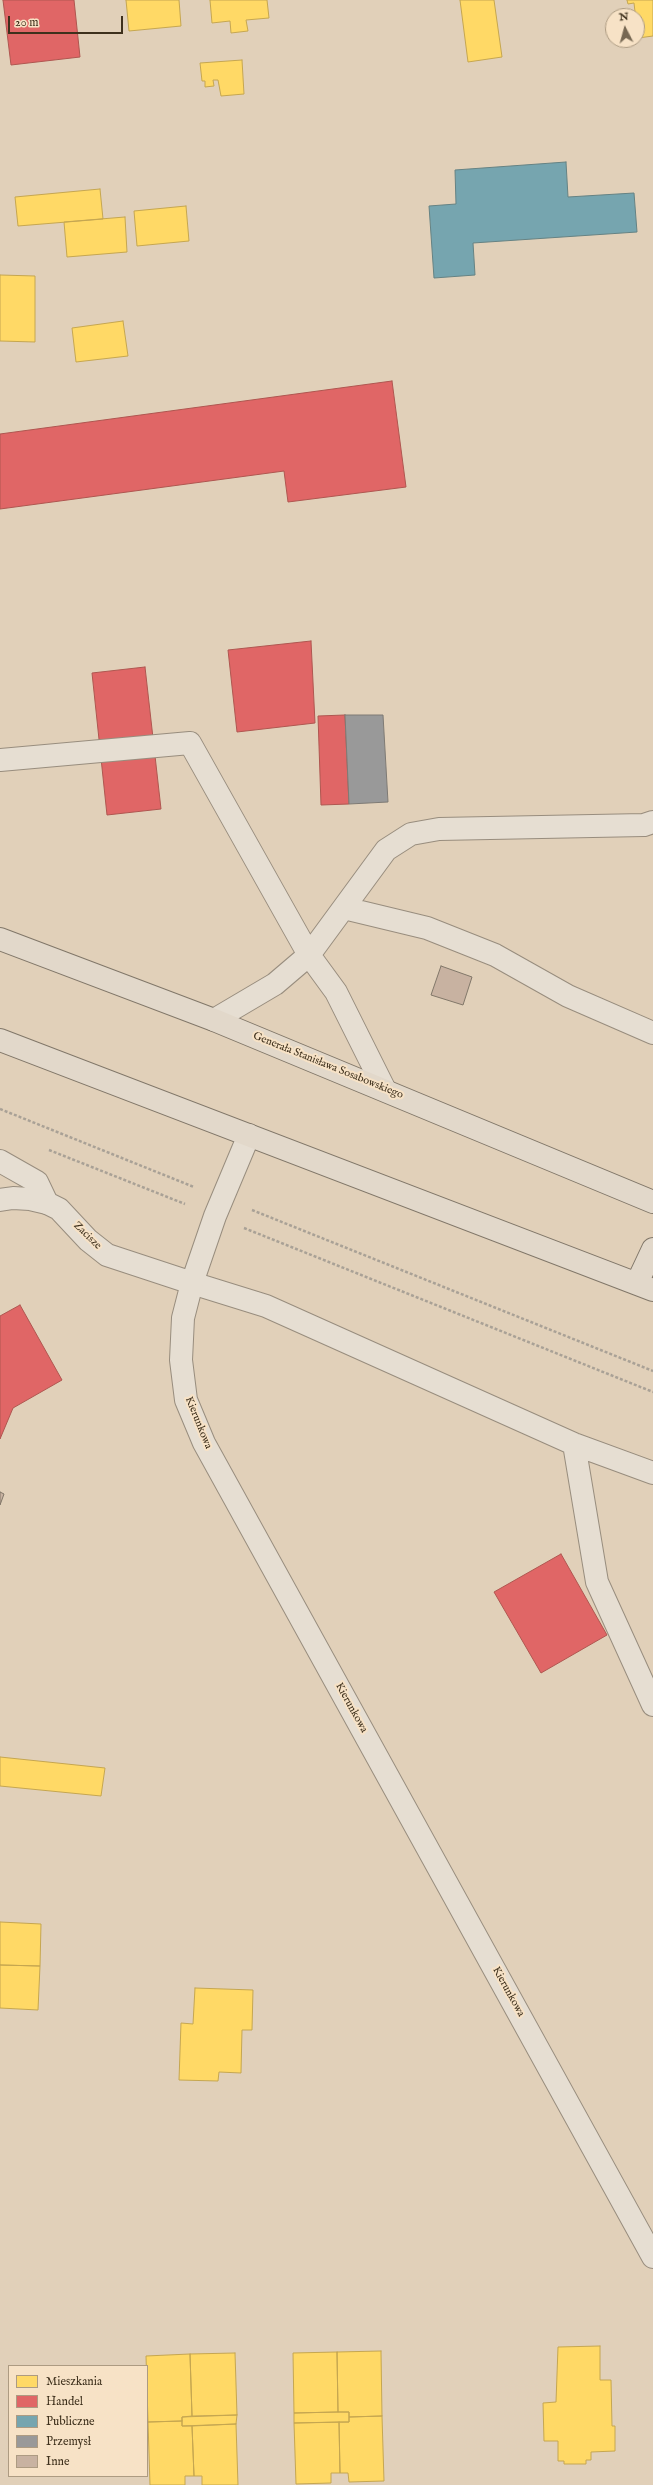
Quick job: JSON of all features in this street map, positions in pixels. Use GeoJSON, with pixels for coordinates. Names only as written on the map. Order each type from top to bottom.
{"type":"FeatureCollection","features":[{"type":"Feature","properties":{"kind":"highway","name":"Generała Stanisława Sosabowskiego"},"geometry":{"type":"LineString","coordinates":[[0,939],[214,1020],[653,1202]]}},
{"type":"Feature","properties":{"kind":"highway"},"geometry":{"type":"LineString","coordinates":[[0,1040],[645,1287],[653,1249]]}},
{"type":"Feature","properties":{"kind":"street"},"geometry":{"type":"LineString","coordinates":[[0,760],[190,743],[309,956],[336,992],[385,1090]]}},
{"type":"Feature","properties":{"kind":"street"},"geometry":{"type":"LineString","coordinates":[[214,1020],[275,984],[309,956],[386,850],[411,834],[439,830],[644,825],[653,822]]}},
{"type":"Feature","properties":{"kind":"street"},"geometry":{"type":"LineString","coordinates":[[344,908],[427,928],[441,933],[495,955],[568,996],[653,1033]]}},
{"type":"Feature","properties":{"kind":"street","name":"Kierunkowa"},"geometry":{"type":"LineString","coordinates":[[249,1135],[219,1207],[192,1283],[183,1318],[181,1360],[186,1400],[204,1443],[653,2257]]}},
{"type":"Feature","properties":{"kind":"street","name":"Zacisze"},"geometry":{"type":"LineString","coordinates":[[0,1161],[37,1182],[48,1203],[59,1209],[88,1240],[107,1254],[266,1306],[574,1444],[653,1473]]}},
{"type":"Feature","properties":{"kind":"street"},"geometry":{"type":"LineString","coordinates":[[0,1200],[13,1198],[30,1199],[48,1203]]}},
{"type":"Feature","properties":{"kind":"street"},"geometry":{"type":"LineString","coordinates":[[574,1444],[597,1582],[653,1705]]}},
{"type":"Feature","properties":{"kind":"path"},"geometry":{"type":"LineString","coordinates":[[0,1109],[219,1207],[653,1392]]}},
{"type":"Feature","properties":{"kind":"path"},"geometry":{"type":"LineString","coordinates":[[44,1148],[219,1207],[653,1370]]}},
{"type":"Feature","properties":{"kind":"building: Mieszkania"},"geometry":{"type":"Polygon","coordinates":[[[126,0],[179,0],[181,26],[129,31],[126,0]]]}},
{"type":"Feature","properties":{"kind":"building: Mieszkania"},"geometry":{"type":"Polygon","coordinates":[[[210,0],[267,0],[269,18],[246,20],[248,31],[231,33],[230,21],[212,23],[210,0]]]}},
{"type":"Feature","properties":{"kind":"building: Mieszkania"},"geometry":{"type":"Polygon","coordinates":[[[460,0],[494,0],[502,57],[468,62],[460,0]]]}},
{"type":"Feature","properties":{"kind":"building: Mieszkania"},"geometry":{"type":"Polygon","coordinates":[[[627,0],[653,0],[653,36],[645,37],[645,8],[635,8],[634,3],[628,4],[627,0]]]}},
{"type":"Feature","properties":{"kind":"building: Mieszkania"},"geometry":{"type":"Polygon","coordinates":[[[242,60],[244,94],[221,96],[218,80],[213,80],[214,86],[205,87],[205,81],[202,81],[200,63],[242,60]]]}},
{"type":"Feature","properties":{"kind":"building: Mieszkania"},"geometry":{"type":"Polygon","coordinates":[[[100,189],[103,219],[18,226],[15,197],[100,189]]]}},
{"type":"Feature","properties":{"kind":"building: Mieszkania"},"geometry":{"type":"Polygon","coordinates":[[[186,206],[189,241],[137,246],[134,211],[186,206]]]}},
{"type":"Feature","properties":{"kind":"building: Mieszkania"},"geometry":{"type":"Polygon","coordinates":[[[125,217],[127,252],[67,257],[64,222],[125,217]]]}},
{"type":"Feature","properties":{"kind":"building: Mieszkania"},"geometry":{"type":"Polygon","coordinates":[[[0,275],[35,276],[35,342],[0,341],[0,275]]]}},
{"type":"Feature","properties":{"kind":"building: Mieszkania"},"geometry":{"type":"Polygon","coordinates":[[[123,321],[128,356],[76,362],[72,328],[123,321]]]}},
{"type":"Feature","properties":{"kind":"building: Mieszkania"},"geometry":{"type":"Polygon","coordinates":[[[0,1757],[105,1768],[101,1796],[0,1786],[0,1757]]]}},
{"type":"Feature","properties":{"kind":"building: Mieszkania"},"geometry":{"type":"Polygon","coordinates":[[[0,1922],[41,1924],[40,1966],[0,1965],[0,1922]]]}},
{"type":"Feature","properties":{"kind":"building: Mieszkania"},"geometry":{"type":"Polygon","coordinates":[[[0,1965],[40,1966],[38,2010],[0,2008],[0,1965]]]}},
{"type":"Feature","properties":{"kind":"building: Mieszkania"},"geometry":{"type":"Polygon","coordinates":[[[195,1988],[253,1990],[252,2030],[242,2030],[241,2073],[219,2072],[218,2081],[179,2080],[181,2023],[193,2024],[195,1988]]]}},
{"type":"Feature","properties":{"kind":"building: Mieszkania"},"geometry":{"type":"Polygon","coordinates":[[[600,2346],[600,2380],[611,2380],[612,2426],[615,2426],[615,2451],[591,2452],[591,2460],[586,2460],[586,2464],[564,2464],[564,2461],[558,2461],[558,2441],[544,2441],[543,2403],[556,2402],[558,2347],[600,2346]]]}},
{"type":"Feature","properties":{"kind":"building: Mieszkania"},"geometry":{"type":"Polygon","coordinates":[[[381,2351],[382,2416],[349,2417],[349,2412],[338,2412],[337,2352],[381,2351]]]}},
{"type":"Feature","properties":{"kind":"building: Mieszkania"},"geometry":{"type":"Polygon","coordinates":[[[337,2352],[338,2412],[294,2413],[293,2353],[337,2352]]]}},
{"type":"Feature","properties":{"kind":"building: Mieszkania"},"geometry":{"type":"Polygon","coordinates":[[[235,2353],[237,2415],[192,2416],[190,2354],[235,2353]]]}},
{"type":"Feature","properties":{"kind":"building: Mieszkania"},"geometry":{"type":"Polygon","coordinates":[[[190,2354],[192,2416],[182,2417],[182,2421],[148,2422],[148,2365],[146,2365],[146,2356],[190,2354]]]}},
{"type":"Feature","properties":{"kind":"building: Mieszkania"},"geometry":{"type":"Polygon","coordinates":[[[349,2412],[349,2422],[294,2423],[294,2413],[349,2412]]]}},
{"type":"Feature","properties":{"kind":"building: Mieszkania"},"geometry":{"type":"Polygon","coordinates":[[[237,2415],[236,2424],[182,2426],[182,2417],[237,2415]]]}},
{"type":"Feature","properties":{"kind":"building: Mieszkania"},"geometry":{"type":"Polygon","coordinates":[[[382,2416],[384,2481],[349,2482],[348,2473],[340,2473],[339,2422],[349,2422],[349,2417],[382,2416]]]}},
{"type":"Feature","properties":{"kind":"building: Mieszkania"},"geometry":{"type":"Polygon","coordinates":[[[182,2421],[182,2426],[192,2426],[194,2476],[185,2476],[185,2485],[150,2485],[148,2422],[182,2421]]]}},
{"type":"Feature","properties":{"kind":"building: Mieszkania"},"geometry":{"type":"Polygon","coordinates":[[[339,2422],[340,2473],[331,2473],[331,2483],[296,2484],[294,2423],[339,2422]]]}},
{"type":"Feature","properties":{"kind":"building: Mieszkania"},"geometry":{"type":"Polygon","coordinates":[[[236,2424],[238,2485],[202,2485],[202,2476],[194,2476],[192,2426],[236,2424]]]}},
{"type":"Feature","properties":{"kind":"building: Handel"},"geometry":{"type":"Polygon","coordinates":[[[3,0],[74,0],[80,57],[11,65],[3,0]]]}},
{"type":"Feature","properties":{"kind":"building: Handel"},"geometry":{"type":"Polygon","coordinates":[[[392,381],[406,487],[288,502],[284,471],[0,509],[0,434],[392,381]]]}},
{"type":"Feature","properties":{"kind":"building: Handel"},"geometry":{"type":"Polygon","coordinates":[[[311,641],[315,723],[237,732],[228,650],[311,641]]]}},
{"type":"Feature","properties":{"kind":"building: Handel"},"geometry":{"type":"Polygon","coordinates":[[[145,667],[161,809],[107,815],[92,673],[145,667]]]}},
{"type":"Feature","properties":{"kind":"building: Handel"},"geometry":{"type":"Polygon","coordinates":[[[345,715],[349,804],[321,805],[318,716],[345,715]]]}},
{"type":"Feature","properties":{"kind":"building: Handel"},"geometry":{"type":"Polygon","coordinates":[[[20,1305],[62,1380],[13,1408],[0,1439],[0,1316],[20,1305]]]}},
{"type":"Feature","properties":{"kind":"building: Handel"},"geometry":{"type":"Polygon","coordinates":[[[561,1554],[607,1635],[541,1673],[494,1592],[561,1554]]]}},
{"type":"Feature","properties":{"kind":"building: Publiczne"},"geometry":{"type":"Polygon","coordinates":[[[566,162],[568,197],[634,193],[637,232],[473,243],[475,275],[434,278],[429,206],[456,204],[455,170],[566,162]]]}},
{"type":"Feature","properties":{"kind":"building: Przemysł"},"geometry":{"type":"Polygon","coordinates":[[[345,715],[383,715],[388,802],[349,804],[345,715]]]}},
{"type":"Feature","properties":{"kind":"building: Inne"},"geometry":{"type":"Polygon","coordinates":[[[441,966],[472,977],[463,1005],[431,995],[441,966]]]}},
{"type":"Feature","properties":{"kind":"building: Inne"},"geometry":{"type":"Polygon","coordinates":[[[0,1492],[4,1494],[0,1505],[0,1492]]]}}]}
